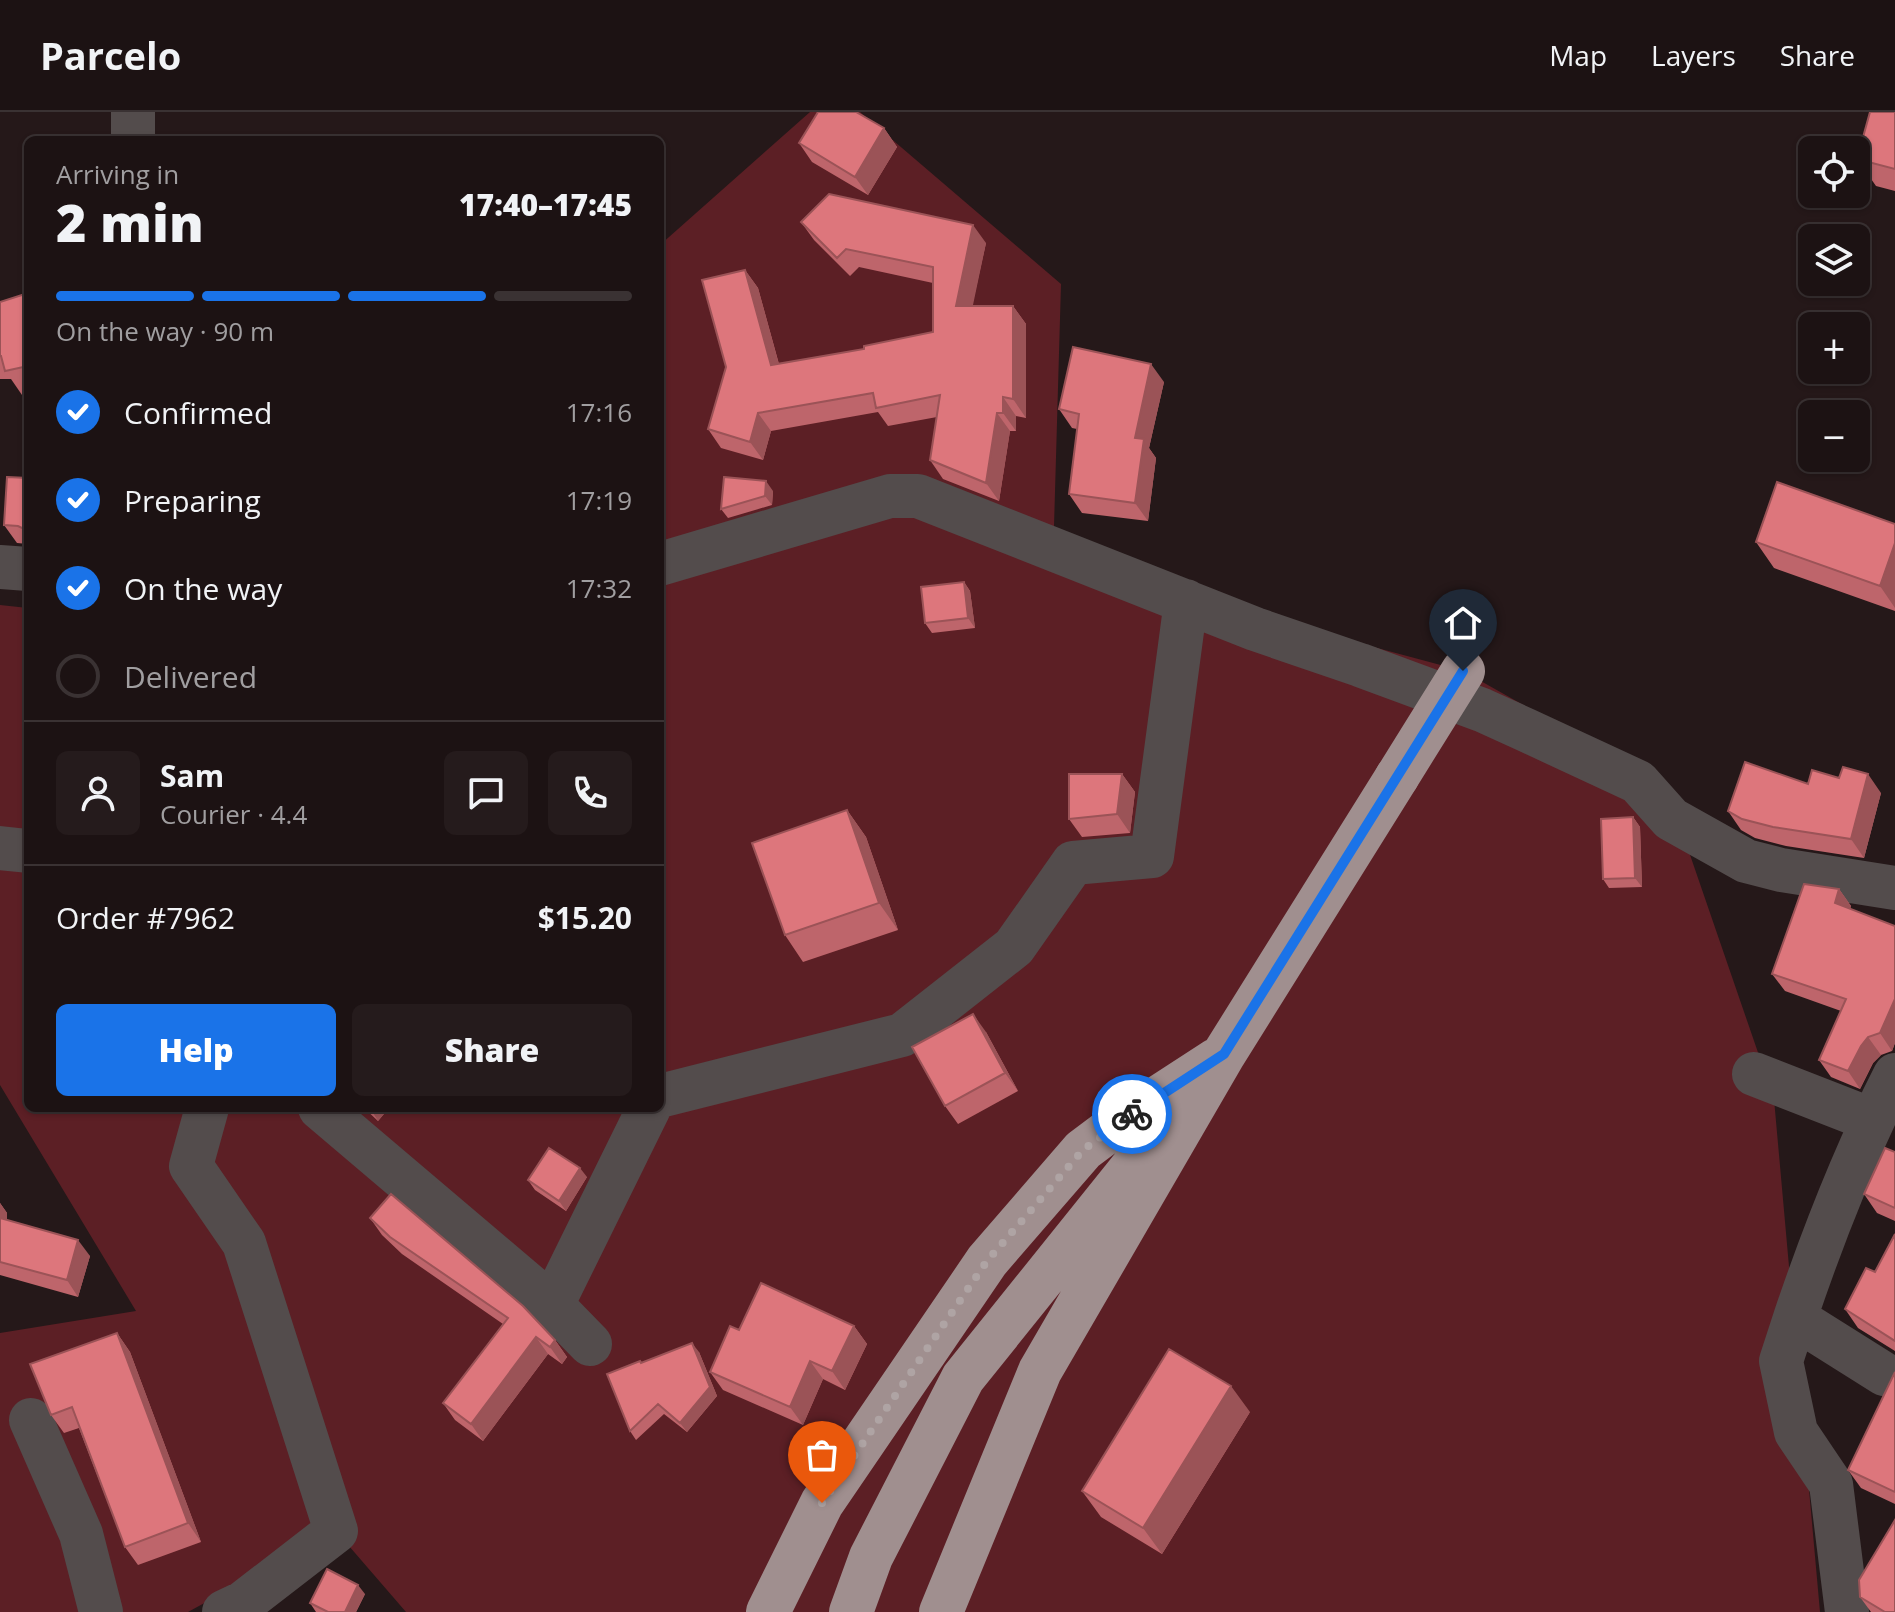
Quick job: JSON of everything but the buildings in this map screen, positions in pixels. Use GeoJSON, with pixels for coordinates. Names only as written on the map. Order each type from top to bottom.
{"type":"FeatureCollection","features":[{"type":"Feature","properties":{"kind":"highway"},"geometry":{"type":"LineString","coordinates":[[941,1612],[1040,1371],[1224,1054],[1463,671]]}},
{"type":"Feature","properties":{"kind":"highway"},"geometry":{"type":"LineString","coordinates":[[768,1612],[822,1503],[987,1261],[1083,1150],[1224,1054]]}},
{"type":"Feature","properties":{"kind":"highway"},"geometry":{"type":"LineString","coordinates":[[851,1612],[871,1557],[963,1378],[1224,1054]]}},
{"type":"Feature","properties":{"kind":"street"},"geometry":{"type":"LineString","coordinates":[[133,112],[133,136]]}},
{"type":"Feature","properties":{"kind":"street"},"geometry":{"type":"LineString","coordinates":[[664,563],[890,496],[918,496],[1255,629],[1482,710],[1638,782],[1671,819],[1746,861],[1781,870],[1895,888]]}},
{"type":"Feature","properties":{"kind":"street"},"geometry":{"type":"LineString","coordinates":[[0,567],[24,569]]}},
{"type":"Feature","properties":{"kind":"street"},"geometry":{"type":"LineString","coordinates":[[664,1095],[902,1035],[1014,947],[1073,863],[1152,856],[1186,601]]}},
{"type":"Feature","properties":{"kind":"street"},"geometry":{"type":"LineString","coordinates":[[0,848],[24,851]]}},
{"type":"Feature","properties":{"kind":"street"},"geometry":{"type":"LineString","coordinates":[[1754,1074],[1872,1120]]}},
{"type":"Feature","properties":{"kind":"street"},"geometry":{"type":"LineString","coordinates":[[1847,1612],[1831,1484],[1796,1432],[1781,1361],[1816,1257],[1872,1120],[1895,1075]]}},
{"type":"Feature","properties":{"kind":"street"},"geometry":{"type":"LineString","coordinates":[[206,1112],[191,1166],[244,1243],[336,1531],[243,1603],[224,1612]]}},
{"type":"Feature","properties":{"kind":"street"},"geometry":{"type":"LineString","coordinates":[[325,1112],[552,1305],[590,1344]]}},
{"type":"Feature","properties":{"kind":"street"},"geometry":{"type":"LineString","coordinates":[[552,1305],[647,1112]]}},
{"type":"Feature","properties":{"kind":"street"},"geometry":{"type":"LineString","coordinates":[[1795,1318],[1884,1374]]}},
{"type":"Feature","properties":{"kind":"street"},"geometry":{"type":"LineString","coordinates":[[31,1420],[81,1534],[101,1612]]}},
{"type":"Feature","properties":{"kind":"shaded area"},"geometry":{"type":"Polygon","coordinates":[[[810,112],[860,112],[1061,284],[1053,561],[1463,671],[1666,785],[1774,1099],[1820,1612],[406,1612],[336,1531],[188,1612],[0,1612],[0,1333],[136,1311],[0,1085],[0,605],[24,608],[24,1112],[664,1112],[664,241],[810,112]]]}},
{"type":"Feature","properties":{"kind":"way so far"},"geometry":{"type":"LineString","coordinates":[[822,1503],[987,1261],[1083,1150],[1132,1114]]}},
{"type":"Feature","properties":{"kind":"route"},"geometry":{"type":"LineString","coordinates":[[1132,1114],[1224,1054],[1463,671]]}}]}
